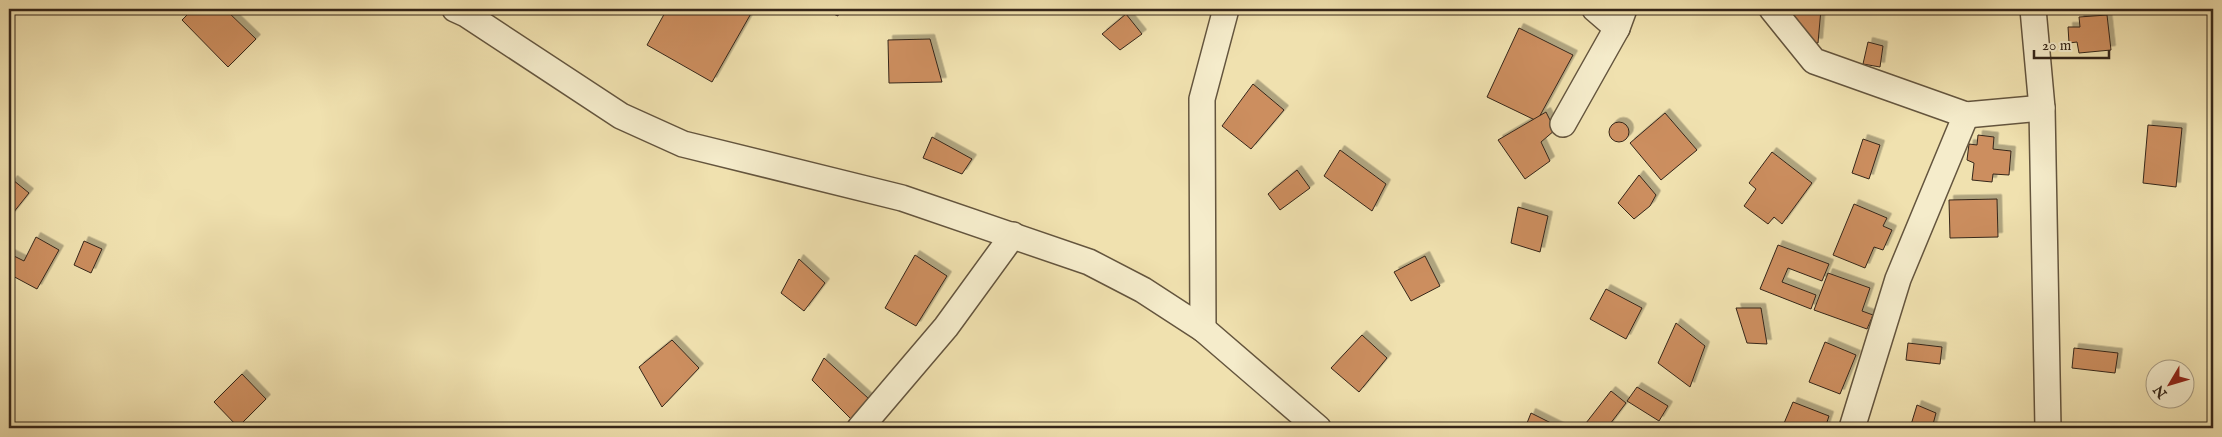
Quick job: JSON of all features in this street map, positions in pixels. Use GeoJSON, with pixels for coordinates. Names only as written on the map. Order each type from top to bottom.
{"type":"FeatureCollection","features":[{"type":"Feature","properties":{"kind":"street"},"geometry":{"type":"LineString","coordinates":[[455,9],[466,14],[621,116],[683,144],[902,198],[1089,262],[1142,290],[1203,330],[1318,428]]}},
{"type":"Feature","properties":{"kind":"street"},"geometry":{"type":"LineString","coordinates":[[1203,330],[1202,99],[1226,9]]}},
{"type":"Feature","properties":{"kind":"street"},"geometry":{"type":"LineString","coordinates":[[1563,124],[1620,18],[1595,9]]}},
{"type":"Feature","properties":{"kind":"street"},"geometry":{"type":"LineString","coordinates":[[1772,9],[1814,61],[1966,115],[2042,108]]}},
{"type":"Feature","properties":{"kind":"street"},"geometry":{"type":"LineString","coordinates":[[2034,9],[2042,108],[2048,428]]}},
{"type":"Feature","properties":{"kind":"street"},"geometry":{"type":"LineString","coordinates":[[1852,428],[1898,279],[1966,115]]}},
{"type":"Feature","properties":{"kind":"street"},"geometry":{"type":"LineString","coordinates":[[860,428],[946,327],[1014,235]]}},
{"type":"Feature","properties":{"kind":"building"},"geometry":{"type":"Polygon","coordinates":[[[193,9],[225,9],[256,39],[228,67],[182,20],[193,9]]]}},
{"type":"Feature","properties":{"kind":"building"},"geometry":{"type":"Polygon","coordinates":[[[667,9],[753,10],[712,82],[647,45],[667,9]]]}},
{"type":"Feature","properties":{"kind":"building"},"geometry":{"type":"Polygon","coordinates":[[[822,9],[839,9],[838,16],[822,9]]]}},
{"type":"Feature","properties":{"kind":"building"},"geometry":{"type":"Polygon","coordinates":[[[1792,9],[1821,9],[1818,43],[1789,40],[1792,9]]]}},
{"type":"Feature","properties":{"kind":"building"},"geometry":{"type":"Polygon","coordinates":[[[1126,14],[1142,34],[1120,50],[1102,34],[1126,14]]]}},
{"type":"Feature","properties":{"kind":"building"},"geometry":{"type":"Polygon","coordinates":[[[2107,15],[2111,50],[2079,53],[2077,42],[2069,43],[2068,27],[2080,27],[2079,17],[2107,15]]]}},
{"type":"Feature","properties":{"kind":"building"},"geometry":{"type":"Polygon","coordinates":[[[1519,28],[1573,55],[1537,121],[1487,97],[1519,28]]]}},
{"type":"Feature","properties":{"kind":"building"},"geometry":{"type":"Polygon","coordinates":[[[930,39],[942,82],[889,83],[888,40],[930,39]]]}},
{"type":"Feature","properties":{"kind":"building"},"geometry":{"type":"Polygon","coordinates":[[[1868,42],[1883,46],[1880,67],[1863,64],[1868,42]]]}},
{"type":"Feature","properties":{"kind":"building"},"geometry":{"type":"Polygon","coordinates":[[[1253,84],[1284,110],[1251,149],[1222,126],[1253,84]]]}},
{"type":"Feature","properties":{"kind":"building"},"geometry":{"type":"Polygon","coordinates":[[[1546,112],[1555,130],[1541,142],[1550,161],[1525,179],[1498,140],[1546,112]]]}},
{"type":"Feature","properties":{"kind":"building"},"geometry":{"type":"Polygon","coordinates":[[[1665,113],[1697,150],[1661,180],[1630,143],[1665,113]]]}},
{"type":"Feature","properties":{"kind":"building"},"geometry":{"type":"Polygon","coordinates":[[[1619,122],[1626,125],[1629,132],[1626,139],[1619,142],[1612,139],[1609,132],[1612,125],[1619,122]]]}},
{"type":"Feature","properties":{"kind":"building"},"geometry":{"type":"Polygon","coordinates":[[[2148,125],[2182,128],[2176,187],[2143,183],[2148,125]]]}},
{"type":"Feature","properties":{"kind":"building"},"geometry":{"type":"Polygon","coordinates":[[[1978,135],[1994,137],[1993,149],[2011,151],[2009,175],[1993,174],[1992,182],[1972,180],[1974,163],[1967,160],[1969,144],[1977,145],[1978,135]]]}},
{"type":"Feature","properties":{"kind":"building"},"geometry":{"type":"Polygon","coordinates":[[[932,137],[972,159],[962,174],[923,158],[932,137]]]}},
{"type":"Feature","properties":{"kind":"building"},"geometry":{"type":"Polygon","coordinates":[[[1863,139],[1880,145],[1869,179],[1852,173],[1863,139]]]}},
{"type":"Feature","properties":{"kind":"building"},"geometry":{"type":"Polygon","coordinates":[[[1340,150],[1386,184],[1372,211],[1324,176],[1340,150]]]}},
{"type":"Feature","properties":{"kind":"building"},"geometry":{"type":"Polygon","coordinates":[[[1772,152],[1812,183],[1782,224],[1774,217],[1768,224],[1744,206],[1756,189],[1749,183],[1772,152]]]}},
{"type":"Feature","properties":{"kind":"building"},"geometry":{"type":"Polygon","coordinates":[[[1297,170],[1310,188],[1280,210],[1268,194],[1297,170]]]}},
{"type":"Feature","properties":{"kind":"building"},"geometry":{"type":"Polygon","coordinates":[[[1639,175],[1656,195],[1650,206],[1634,219],[1618,203],[1639,175]]]}},
{"type":"Feature","properties":{"kind":"building"},"geometry":{"type":"Polygon","coordinates":[[[13,180],[29,193],[9,218],[9,186],[13,180]]]}},
{"type":"Feature","properties":{"kind":"building"},"geometry":{"type":"Polygon","coordinates":[[[1997,199],[1998,237],[1950,238],[1949,200],[1997,199]]]}},
{"type":"Feature","properties":{"kind":"building"},"geometry":{"type":"Polygon","coordinates":[[[1854,204],[1887,218],[1883,226],[1892,230],[1883,250],[1874,247],[1865,268],[1833,255],[1854,204]]]}},
{"type":"Feature","properties":{"kind":"building"},"geometry":{"type":"Polygon","coordinates":[[[1518,207],[1548,216],[1540,252],[1511,243],[1518,207]]]}},
{"type":"Feature","properties":{"kind":"building"},"geometry":{"type":"Polygon","coordinates":[[[36,237],[59,250],[37,289],[9,274],[10,254],[24,261],[36,237]]]}},
{"type":"Feature","properties":{"kind":"building"},"geometry":{"type":"Polygon","coordinates":[[[84,241],[102,249],[91,273],[74,265],[84,241]]]}},
{"type":"Feature","properties":{"kind":"building"},"geometry":{"type":"Polygon","coordinates":[[[1778,245],[1829,264],[1822,281],[1788,268],[1782,282],[1816,295],[1811,309],[1760,289],[1778,245]]]}},
{"type":"Feature","properties":{"kind":"building"},"geometry":{"type":"Polygon","coordinates":[[[915,255],[947,276],[916,326],[885,308],[915,255]]]}},
{"type":"Feature","properties":{"kind":"building"},"geometry":{"type":"Polygon","coordinates":[[[1425,256],[1440,286],[1411,301],[1394,272],[1425,256]]]}},
{"type":"Feature","properties":{"kind":"building"},"geometry":{"type":"Polygon","coordinates":[[[799,259],[825,283],[804,311],[781,293],[799,259]]]}},
{"type":"Feature","properties":{"kind":"building"},"geometry":{"type":"Polygon","coordinates":[[[1828,273],[1870,288],[1862,311],[1873,315],[1867,329],[1814,310],[1828,273]]]}},
{"type":"Feature","properties":{"kind":"building"},"geometry":{"type":"Polygon","coordinates":[[[1606,289],[1642,308],[1626,339],[1590,319],[1606,289]]]}},
{"type":"Feature","properties":{"kind":"building"},"geometry":{"type":"Polygon","coordinates":[[[1736,308],[1761,308],[1767,344],[1747,343],[1736,308]]]}},
{"type":"Feature","properties":{"kind":"building"},"geometry":{"type":"Polygon","coordinates":[[[1676,323],[1705,346],[1690,387],[1658,363],[1676,323]]]}},
{"type":"Feature","properties":{"kind":"building"},"geometry":{"type":"Polygon","coordinates":[[[1362,335],[1387,358],[1359,392],[1331,368],[1362,335]]]}},
{"type":"Feature","properties":{"kind":"building"},"geometry":{"type":"Polygon","coordinates":[[[672,340],[699,368],[662,407],[639,367],[672,340]]]}},
{"type":"Feature","properties":{"kind":"building"},"geometry":{"type":"Polygon","coordinates":[[[1825,342],[1856,355],[1840,394],[1809,382],[1825,342]]]}},
{"type":"Feature","properties":{"kind":"building"},"geometry":{"type":"Polygon","coordinates":[[[1908,343],[1942,347],[1940,364],[1906,360],[1908,343]]]}},
{"type":"Feature","properties":{"kind":"building"},"geometry":{"type":"Polygon","coordinates":[[[2074,348],[2118,353],[2115,373],[2072,368],[2074,348]]]}},
{"type":"Feature","properties":{"kind":"building"},"geometry":{"type":"Polygon","coordinates":[[[824,358],[868,398],[853,421],[812,380],[824,358]]]}},
{"type":"Feature","properties":{"kind":"building"},"geometry":{"type":"Polygon","coordinates":[[[242,374],[266,399],[238,427],[214,402],[242,374]]]}},
{"type":"Feature","properties":{"kind":"building"},"geometry":{"type":"Polygon","coordinates":[[[1637,387],[1668,406],[1659,421],[1627,401],[1637,387]]]}},
{"type":"Feature","properties":{"kind":"building"},"geometry":{"type":"Polygon","coordinates":[[[1611,391],[1626,403],[1607,428],[1592,428],[1586,423],[1611,391]]]}},
{"type":"Feature","properties":{"kind":"building"},"geometry":{"type":"Polygon","coordinates":[[[1793,402],[1829,416],[1825,428],[1782,428],[1793,402]]]}},
{"type":"Feature","properties":{"kind":"building"},"geometry":{"type":"Polygon","coordinates":[[[1917,405],[1936,413],[1932,428],[1910,428],[1917,405]]]}},
{"type":"Feature","properties":{"kind":"building"},"geometry":{"type":"Polygon","coordinates":[[[1531,413],[1561,428],[1525,428],[1531,413]]]}}]}
